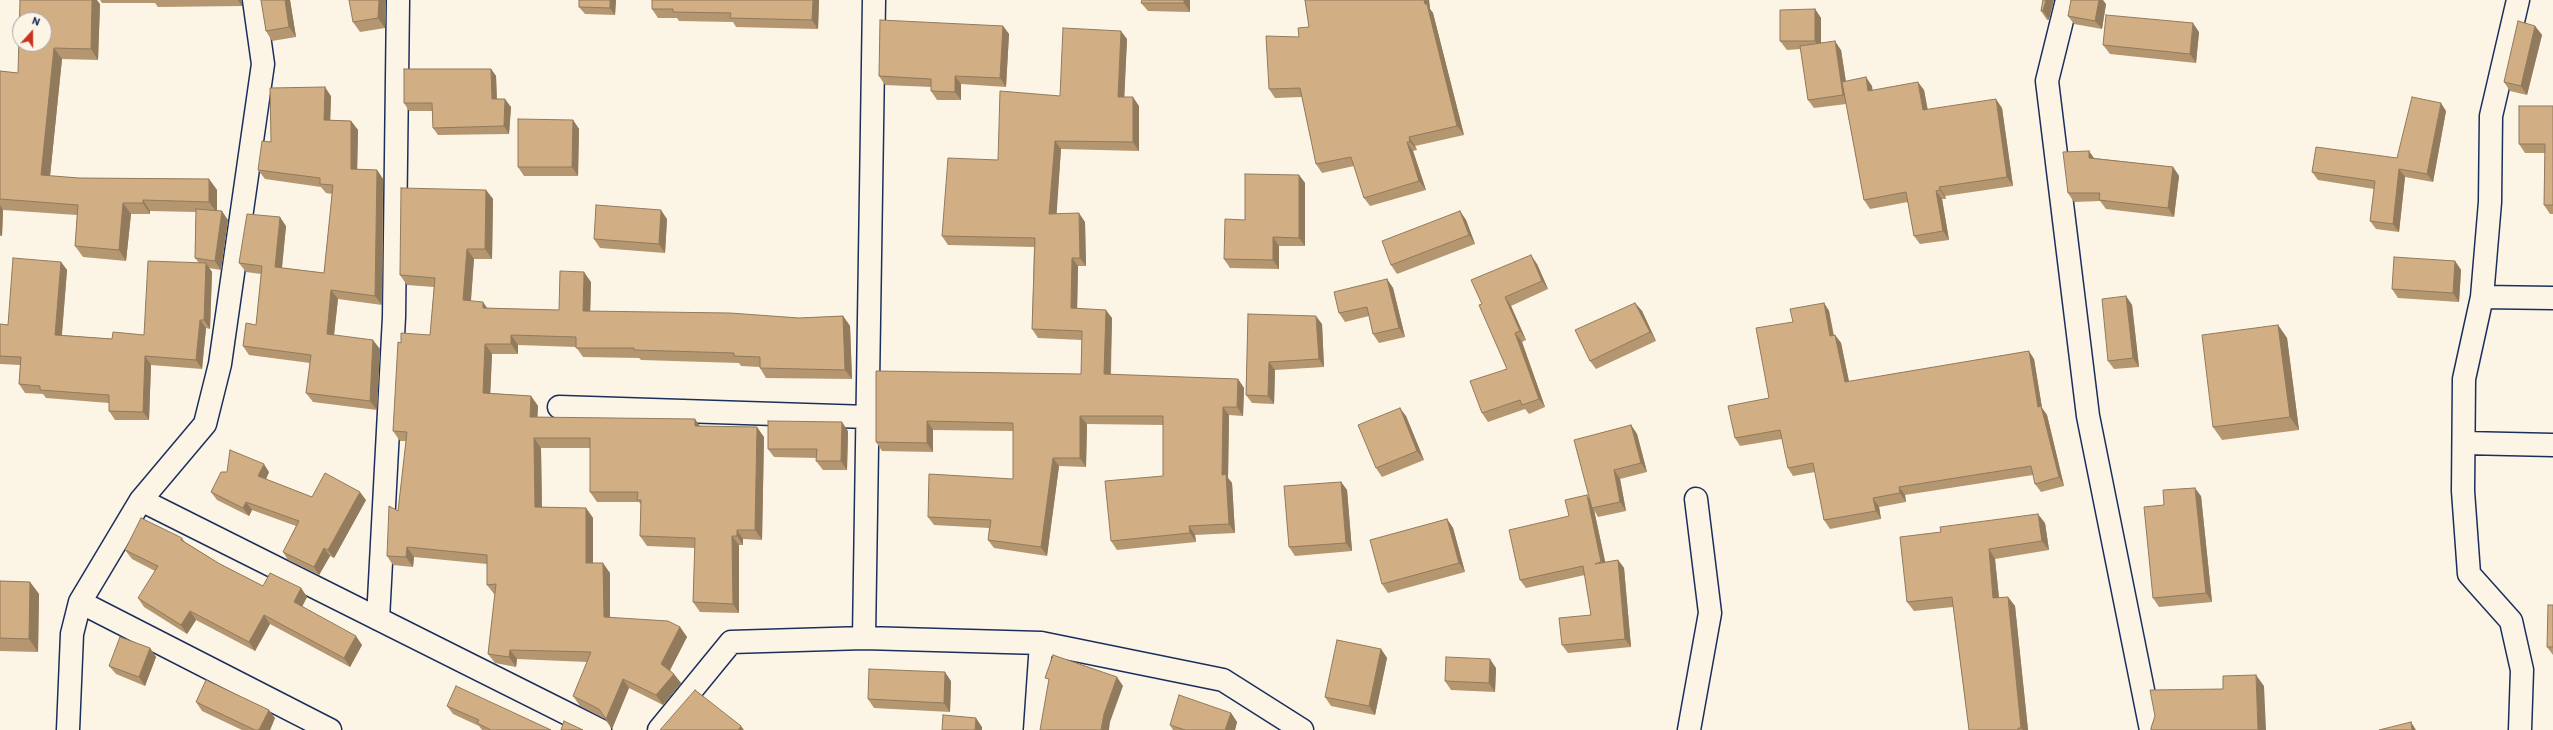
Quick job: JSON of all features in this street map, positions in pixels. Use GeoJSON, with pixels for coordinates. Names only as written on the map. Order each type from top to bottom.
{"type":"FeatureCollection","features":[{"type":"Feature","properties":{"kind":"street"},"geometry":{"type":"LineString","coordinates":[[68,730],[72,634],[80,602],[141,500],[206,424],[220,364],[263,64],[254,0]]}},
{"type":"Feature","properties":{"kind":"street"},"geometry":{"type":"LineString","coordinates":[[378,619],[394,317],[398,0]]}},
{"type":"Feature","properties":{"kind":"street"},"geometry":{"type":"LineString","coordinates":[[864,638],[874,0]]}},
{"type":"Feature","properties":{"kind":"street"},"geometry":{"type":"LineString","coordinates":[[2066,0],[2047,81],[2088,416],[2151,730]]}},
{"type":"Feature","properties":{"kind":"street"},"geometry":{"type":"LineString","coordinates":[[2518,0],[2491,116],[2490,202],[2482,297],[2464,379],[2463,490],[2469,574],[2511,620],[2522,670],[2520,730]]}},
{"type":"Feature","properties":{"kind":"street"},"geometry":{"type":"LineString","coordinates":[[2482,297],[2553,298]]}},
{"type":"Feature","properties":{"kind":"street"},"geometry":{"type":"LineString","coordinates":[[559,407],[868,417]]}},
{"type":"Feature","properties":{"kind":"street"},"geometry":{"type":"LineString","coordinates":[[2464,443],[2553,444]]}},
{"type":"Feature","properties":{"kind":"street"},"geometry":{"type":"LineString","coordinates":[[1689,730],[1710,613],[1696,499]]}},
{"type":"Feature","properties":{"kind":"street"},"geometry":{"type":"LineString","coordinates":[[141,500],[600,730]]}},
{"type":"Feature","properties":{"kind":"street"},"geometry":{"type":"LineString","coordinates":[[80,602],[330,730]]}},
{"type":"Feature","properties":{"kind":"street"},"geometry":{"type":"LineString","coordinates":[[659,730],[731,642],[864,638],[1041,643],[1224,680],[1302,730]]}},
{"type":"Feature","properties":{"kind":"street"},"geometry":{"type":"LineString","coordinates":[[1035,730],[1041,643]]}},
{"type":"Feature","properties":{"kind":"building"},"geometry":{"type":"Polygon","coordinates":[[[20,0],[92,0],[91,49],[54,48],[41,175],[79,178],[209,179],[209,202],[143,200],[143,203],[123,203],[119,250],[75,246],[78,205],[0,199],[0,71],[18,73],[19,52],[52,52],[52,12],[20,12],[20,0]]]}},
{"type":"Feature","properties":{"kind":"building"},"geometry":{"type":"Polygon","coordinates":[[[261,0],[285,0],[289,27],[266,31],[261,0]]]}},
{"type":"Feature","properties":{"kind":"building"},"geometry":{"type":"Polygon","coordinates":[[[349,0],[379,0],[378,18],[353,22],[349,0]]]}},
{"type":"Feature","properties":{"kind":"building"},"geometry":{"type":"Polygon","coordinates":[[[579,0],[610,0],[610,8],[579,7],[579,0]]]}},
{"type":"Feature","properties":{"kind":"building"},"geometry":{"type":"Polygon","coordinates":[[[652,0],[813,0],[812,20],[730,18],[731,13],[673,12],[673,9],[652,9],[652,0]]]}},
{"type":"Feature","properties":{"kind":"building"},"geometry":{"type":"Polygon","coordinates":[[[1142,0],[1184,0],[1184,3],[1141,3],[1142,0]]]}},
{"type":"Feature","properties":{"kind":"building"},"geometry":{"type":"Polygon","coordinates":[[[1305,0],[1424,0],[1425,4],[1427,4],[1457,126],[1409,137],[1410,142],[1407,142],[1419,181],[1364,198],[1351,157],[1316,164],[1300,88],[1269,89],[1266,36],[1299,37],[1298,28],[1309,27],[1305,0]]]}},
{"type":"Feature","properties":{"kind":"building"},"geometry":{"type":"Polygon","coordinates":[[[2043,0],[2046,0],[2043,11],[2041,11],[2043,0]]]}},
{"type":"Feature","properties":{"kind":"building"},"geometry":{"type":"Polygon","coordinates":[[[2071,0],[2099,0],[2095,21],[2068,16],[2071,0]]]}},
{"type":"Feature","properties":{"kind":"building"},"geometry":{"type":"Polygon","coordinates":[[[1815,9],[1815,41],[1780,41],[1780,10],[1815,9]]]}},
{"type":"Feature","properties":{"kind":"building"},"geometry":{"type":"Polygon","coordinates":[[[2106,15],[2193,23],[2190,54],[2103,45],[2106,15]]]}},
{"type":"Feature","properties":{"kind":"building"},"geometry":{"type":"Polygon","coordinates":[[[880,20],[1003,26],[1000,78],[955,76],[955,92],[931,91],[931,79],[879,76],[880,20]]]}},
{"type":"Feature","properties":{"kind":"building"},"geometry":{"type":"Polygon","coordinates":[[[2518,21],[2535,26],[2521,86],[2504,82],[2518,21]]]}},
{"type":"Feature","properties":{"kind":"building"},"geometry":{"type":"Polygon","coordinates":[[[1063,28],[1121,31],[1118,97],[1133,97],[1133,142],[1055,141],[1049,214],[1079,213],[1080,258],[1072,258],[1071,308],[1106,310],[1104,374],[1238,379],[1237,407],[1223,407],[1222,475],[1226,474],[1229,524],[1189,526],[1190,533],[1111,541],[1105,481],[1163,476],[1163,416],[1080,416],[1080,458],[1053,458],[1041,547],[988,540],[991,520],[928,517],[929,474],[1013,479],[1013,423],[927,421],[927,443],[876,442],[876,371],[1081,374],[1082,331],[1032,329],[1035,238],[942,236],[948,158],[998,160],[1000,91],[1060,96],[1063,28]]]}},
{"type":"Feature","properties":{"kind":"building"},"geometry":{"type":"Polygon","coordinates":[[[1835,41],[1843,95],[1808,100],[1800,46],[1835,41]]]}},
{"type":"Feature","properties":{"kind":"building"},"geometry":{"type":"Polygon","coordinates":[[[404,69],[491,69],[492,99],[505,99],[504,126],[433,128],[432,103],[404,103],[404,69]]]}},
{"type":"Feature","properties":{"kind":"building"},"geometry":{"type":"Polygon","coordinates":[[[1866,77],[1868,91],[1918,82],[1923,110],[1996,99],[2007,177],[1939,187],[1940,190],[1936,191],[1943,231],[1914,236],[1906,192],[1864,200],[1842,82],[1866,77]]]}},
{"type":"Feature","properties":{"kind":"building"},"geometry":{"type":"Polygon","coordinates":[[[325,87],[324,120],[351,121],[351,169],[377,170],[375,296],[331,290],[327,334],[373,340],[370,401],[306,393],[311,355],[243,346],[246,323],[256,325],[262,266],[239,263],[247,214],[280,217],[275,267],[324,273],[333,185],[320,184],[320,178],[258,170],[262,141],[271,142],[270,88],[325,87]]]}},
{"type":"Feature","properties":{"kind":"building"},"geometry":{"type":"Polygon","coordinates":[[[2412,97],[2441,103],[2427,174],[2399,169],[2393,224],[2370,221],[2375,181],[2312,172],[2316,147],[2397,158],[2412,97]]]}},
{"type":"Feature","properties":{"kind":"building"},"geometry":{"type":"Polygon","coordinates":[[[2519,106],[2553,106],[2553,205],[2544,205],[2545,144],[2519,144],[2519,106]]]}},
{"type":"Feature","properties":{"kind":"building"},"geometry":{"type":"Polygon","coordinates":[[[518,119],[573,120],[572,167],[518,167],[518,119]]]}},
{"type":"Feature","properties":{"kind":"building"},"geometry":{"type":"Polygon","coordinates":[[[2089,151],[2089,158],[2173,167],[2168,208],[2099,200],[2100,193],[2068,193],[2063,152],[2089,151]]]}},
{"type":"Feature","properties":{"kind":"building"},"geometry":{"type":"Polygon","coordinates":[[[1245,174],[1299,175],[1299,238],[1273,237],[1273,260],[1224,259],[1225,219],[1245,220],[1245,174]]]}},
{"type":"Feature","properties":{"kind":"building"},"geometry":{"type":"Polygon","coordinates":[[[401,188],[486,190],[485,249],[467,249],[463,300],[483,302],[483,308],[559,310],[560,271],[584,272],[583,311],[730,313],[799,318],[843,316],[845,370],[760,368],[760,357],[734,356],[734,353],[634,350],[634,348],[576,348],[576,337],[511,335],[511,344],[485,344],[483,393],[531,396],[530,417],[695,419],[695,426],[757,427],[755,530],[737,530],[737,536],[732,536],[733,604],[693,602],[695,538],[640,536],[641,500],[637,500],[638,492],[590,492],[590,438],[534,438],[535,507],[586,508],[586,563],[603,563],[604,617],[668,621],[680,627],[661,664],[674,674],[656,695],[623,679],[606,719],[599,709],[573,696],[591,652],[510,650],[509,657],[488,654],[496,584],[487,585],[487,555],[407,547],[406,557],[387,556],[389,506],[398,511],[407,432],[393,431],[398,342],[401,343],[401,333],[430,335],[435,278],[400,275],[401,188]]]}},
{"type":"Feature","properties":{"kind":"building"},"geometry":{"type":"Polygon","coordinates":[[[596,205],[661,210],[659,244],[594,239],[596,205]]]}},
{"type":"Feature","properties":{"kind":"building"},"geometry":{"type":"Polygon","coordinates":[[[196,209],[222,211],[215,261],[195,258],[196,209]]]}},
{"type":"Feature","properties":{"kind":"building"},"geometry":{"type":"Polygon","coordinates":[[[1460,211],[1469,235],[1391,265],[1382,241],[1460,211]]]}},
{"type":"Feature","properties":{"kind":"building"},"geometry":{"type":"Polygon","coordinates":[[[1531,255],[1542,281],[1505,297],[1520,331],[1515,333],[1539,399],[1522,405],[1520,400],[1482,413],[1470,381],[1507,369],[1479,305],[1482,304],[1471,280],[1531,255]]]}},
{"type":"Feature","properties":{"kind":"building"},"geometry":{"type":"Polygon","coordinates":[[[2394,257],[2455,261],[2453,293],[2392,289],[2394,257]]]}},
{"type":"Feature","properties":{"kind":"building"},"geometry":{"type":"Polygon","coordinates":[[[13,258],[61,262],[55,335],[112,339],[113,332],[144,335],[148,261],[206,263],[204,320],[200,320],[196,360],[145,356],[143,412],[109,411],[109,395],[40,390],[40,386],[19,384],[21,357],[0,356],[0,324],[8,325],[13,258]]]}},
{"type":"Feature","properties":{"kind":"building"},"geometry":{"type":"Polygon","coordinates":[[[1387,279],[1399,328],[1373,334],[1367,307],[1339,313],[1334,292],[1387,279]]]}},
{"type":"Feature","properties":{"kind":"building"},"geometry":{"type":"Polygon","coordinates":[[[2126,296],[2133,358],[2108,361],[2102,299],[2126,296]]]}},
{"type":"Feature","properties":{"kind":"building"},"geometry":{"type":"Polygon","coordinates":[[[1635,303],[1650,332],[1590,361],[1575,330],[1635,303]]]}},
{"type":"Feature","properties":{"kind":"building"},"geometry":{"type":"Polygon","coordinates":[[[1824,303],[1830,336],[1835,335],[1845,382],[2029,351],[2038,407],[2041,406],[2059,477],[2035,484],[2031,466],[1899,487],[1900,493],[1873,498],[1876,511],[1824,520],[1813,463],[1788,468],[1780,430],[1735,438],[1728,406],[1769,398],[1756,328],[1793,322],[1790,309],[1824,303]]]}},
{"type":"Feature","properties":{"kind":"building"},"geometry":{"type":"Polygon","coordinates":[[[1248,314],[1316,316],[1319,359],[1269,362],[1268,396],[1246,395],[1248,314]]]}},
{"type":"Feature","properties":{"kind":"building"},"geometry":{"type":"Polygon","coordinates":[[[2278,325],[2290,417],[2213,427],[2202,335],[2278,325]]]}},
{"type":"Feature","properties":{"kind":"building"},"geometry":{"type":"Polygon","coordinates":[[[1400,408],[1417,451],[1376,468],[1358,425],[1400,408]]]}},
{"type":"Feature","properties":{"kind":"building"},"geometry":{"type":"Polygon","coordinates":[[[768,421],[842,422],[841,461],[816,461],[817,449],[768,449],[768,421]]]}},
{"type":"Feature","properties":{"kind":"building"},"geometry":{"type":"Polygon","coordinates":[[[1631,425],[1641,463],[1614,470],[1620,502],[1592,508],[1574,440],[1631,425]]]}},
{"type":"Feature","properties":{"kind":"building"},"geometry":{"type":"Polygon","coordinates":[[[230,450],[264,464],[258,476],[312,497],[325,473],[360,492],[328,550],[324,548],[314,567],[283,552],[299,521],[246,502],[243,508],[211,492],[221,472],[227,472],[230,450]]]}},
{"type":"Feature","properties":{"kind":"building"},"geometry":{"type":"Polygon","coordinates":[[[1341,482],[1346,543],[1289,547],[1284,486],[1341,482]]]}},
{"type":"Feature","properties":{"kind":"building"},"geometry":{"type":"Polygon","coordinates":[[[2195,488],[2206,593],[2153,598],[2144,507],[2164,505],[2163,490],[2195,488]]]}},
{"type":"Feature","properties":{"kind":"building"},"geometry":{"type":"Polygon","coordinates":[[[1587,495],[1601,562],[1595,564],[1618,560],[1625,639],[1562,645],[1559,618],[1591,615],[1583,566],[1520,580],[1509,530],[1569,516],[1565,500],[1587,495]]]}},
{"type":"Feature","properties":{"kind":"building"},"geometry":{"type":"Polygon","coordinates":[[[2038,514],[2042,541],[1989,549],[1993,598],[2008,597],[2021,728],[2018,728],[2018,730],[1969,730],[1952,597],[1907,602],[1900,537],[1941,532],[1940,527],[2038,514]]]}},
{"type":"Feature","properties":{"kind":"building"},"geometry":{"type":"Polygon","coordinates":[[[141,518],[182,538],[181,540],[220,564],[263,586],[270,573],[301,588],[294,602],[356,636],[344,658],[264,615],[249,642],[190,611],[181,625],[138,598],[158,566],[125,550],[141,518]]]}},
{"type":"Feature","properties":{"kind":"building"},"geometry":{"type":"Polygon","coordinates":[[[1447,519],[1459,563],[1382,584],[1370,540],[1447,519]]]}},
{"type":"Feature","properties":{"kind":"building"},"geometry":{"type":"Polygon","coordinates":[[[0,581],[30,582],[29,639],[0,638],[0,581]]]}},
{"type":"Feature","properties":{"kind":"building"},"geometry":{"type":"Polygon","coordinates":[[[2548,605],[2553,605],[2553,647],[2547,647],[2548,605]]]}},
{"type":"Feature","properties":{"kind":"building"},"geometry":{"type":"Polygon","coordinates":[[[120,637],[150,648],[139,677],[109,666],[120,637]]]}},
{"type":"Feature","properties":{"kind":"building"},"geometry":{"type":"Polygon","coordinates":[[[1337,640],[1381,649],[1369,706],[1325,697],[1337,640]]]}},
{"type":"Feature","properties":{"kind":"building"},"geometry":{"type":"Polygon","coordinates":[[[1053,655],[1117,677],[1104,714],[1101,730],[1040,730],[1049,679],[1045,678],[1053,655]]]}},
{"type":"Feature","properties":{"kind":"building"},"geometry":{"type":"Polygon","coordinates":[[[1446,657],[1490,659],[1489,683],[1445,681],[1446,657]]]}},
{"type":"Feature","properties":{"kind":"building"},"geometry":{"type":"Polygon","coordinates":[[[869,669],[945,672],[944,703],[868,699],[869,669]]]}},
{"type":"Feature","properties":{"kind":"building"},"geometry":{"type":"Polygon","coordinates":[[[2256,675],[2258,730],[2151,730],[2155,716],[2150,690],[2223,689],[2223,676],[2256,675]]]}},
{"type":"Feature","properties":{"kind":"building"},"geometry":{"type":"Polygon","coordinates":[[[206,680],[269,710],[259,730],[255,730],[196,702],[206,680]]]}},
{"type":"Feature","properties":{"kind":"building"},"geometry":{"type":"Polygon","coordinates":[[[456,686],[551,730],[491,730],[477,723],[479,720],[447,706],[456,686]]]}},
{"type":"Feature","properties":{"kind":"building"},"geometry":{"type":"Polygon","coordinates":[[[695,690],[741,726],[738,730],[660,730],[695,690]]]}},
{"type":"Feature","properties":{"kind":"building"},"geometry":{"type":"Polygon","coordinates":[[[1179,695],[1231,713],[1225,730],[1185,730],[1170,725],[1179,695]]]}},
{"type":"Feature","properties":{"kind":"building"},"geometry":{"type":"Polygon","coordinates":[[[943,715],[976,718],[975,730],[942,730],[943,715]]]}},
{"type":"Feature","properties":{"kind":"building"},"geometry":{"type":"Polygon","coordinates":[[[564,721],[583,730],[561,730],[564,721]]]}},
{"type":"Feature","properties":{"kind":"building"},"geometry":{"type":"Polygon","coordinates":[[[2411,722],[2412,730],[2379,730],[2411,722]]]}}]}
